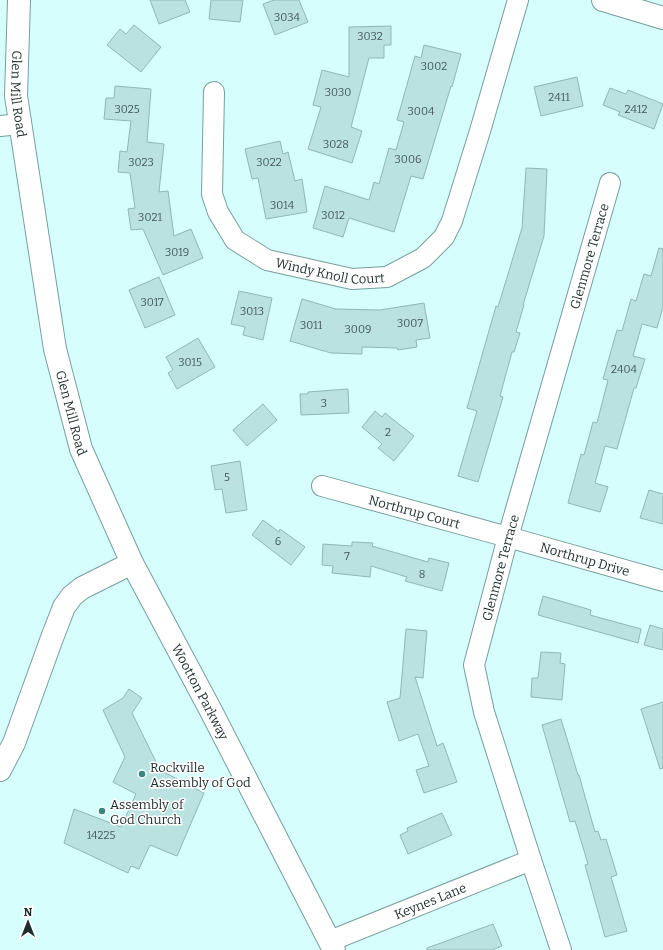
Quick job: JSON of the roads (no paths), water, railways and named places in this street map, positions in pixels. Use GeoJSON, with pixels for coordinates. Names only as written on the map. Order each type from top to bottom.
{"type":"FeatureCollection","features":[{"type":"Feature","properties":{"kind":"main road","name":"Glen Mill Road"},"geometry":{"type":"LineString","coordinates":[[19,0],[16,96],[10,125],[55,349],[81,449],[132,563]]}},
{"type":"Feature","properties":{"kind":"main road"},"geometry":{"type":"LineString","coordinates":[[603,0],[663,18]]}},
{"type":"Feature","properties":{"kind":"main road"},"geometry":{"type":"LineString","coordinates":[[0,770],[14,743],[64,607],[72,596],[82,588],[132,563]]}},
{"type":"Feature","properties":{"kind":"main road","name":"Wootton Parkway"},"geometry":{"type":"LineString","coordinates":[[132,563],[210,709],[332,946]]}},
{"type":"Feature","properties":{"kind":"street","name":"Windy Knoll Court"},"geometry":{"type":"LineString","coordinates":[[214,92],[212,194],[218,212],[235,240],[267,260],[352,279],[387,277],[423,258],[444,237],[452,221],[518,0]]}},
{"type":"Feature","properties":{"kind":"street","name":"Glenmore Terrace"},"geometry":{"type":"LineString","coordinates":[[561,950],[484,712],[474,665],[508,536],[610,183]]}},
{"type":"Feature","properties":{"kind":"street","name":"Northrup Court"},"geometry":{"type":"LineString","coordinates":[[322,486],[508,536]]}},
{"type":"Feature","properties":{"kind":"street","name":"Northrup Drive"},"geometry":{"type":"LineString","coordinates":[[508,536],[663,581]]}},
{"type":"Feature","properties":{"kind":"street","name":"Keynes Lane"},"geometry":{"type":"LineString","coordinates":[[332,946],[531,860]]}},
{"type":"Feature","properties":{"kind":"place","name":"Rockville Assembly of God"},"geometry":{"type":"Point","coordinates":[142,774]}},
{"type":"Feature","properties":{"kind":"place","name":"Assembly of God Church"},"geometry":{"type":"Point","coordinates":[102,811]}}]}
